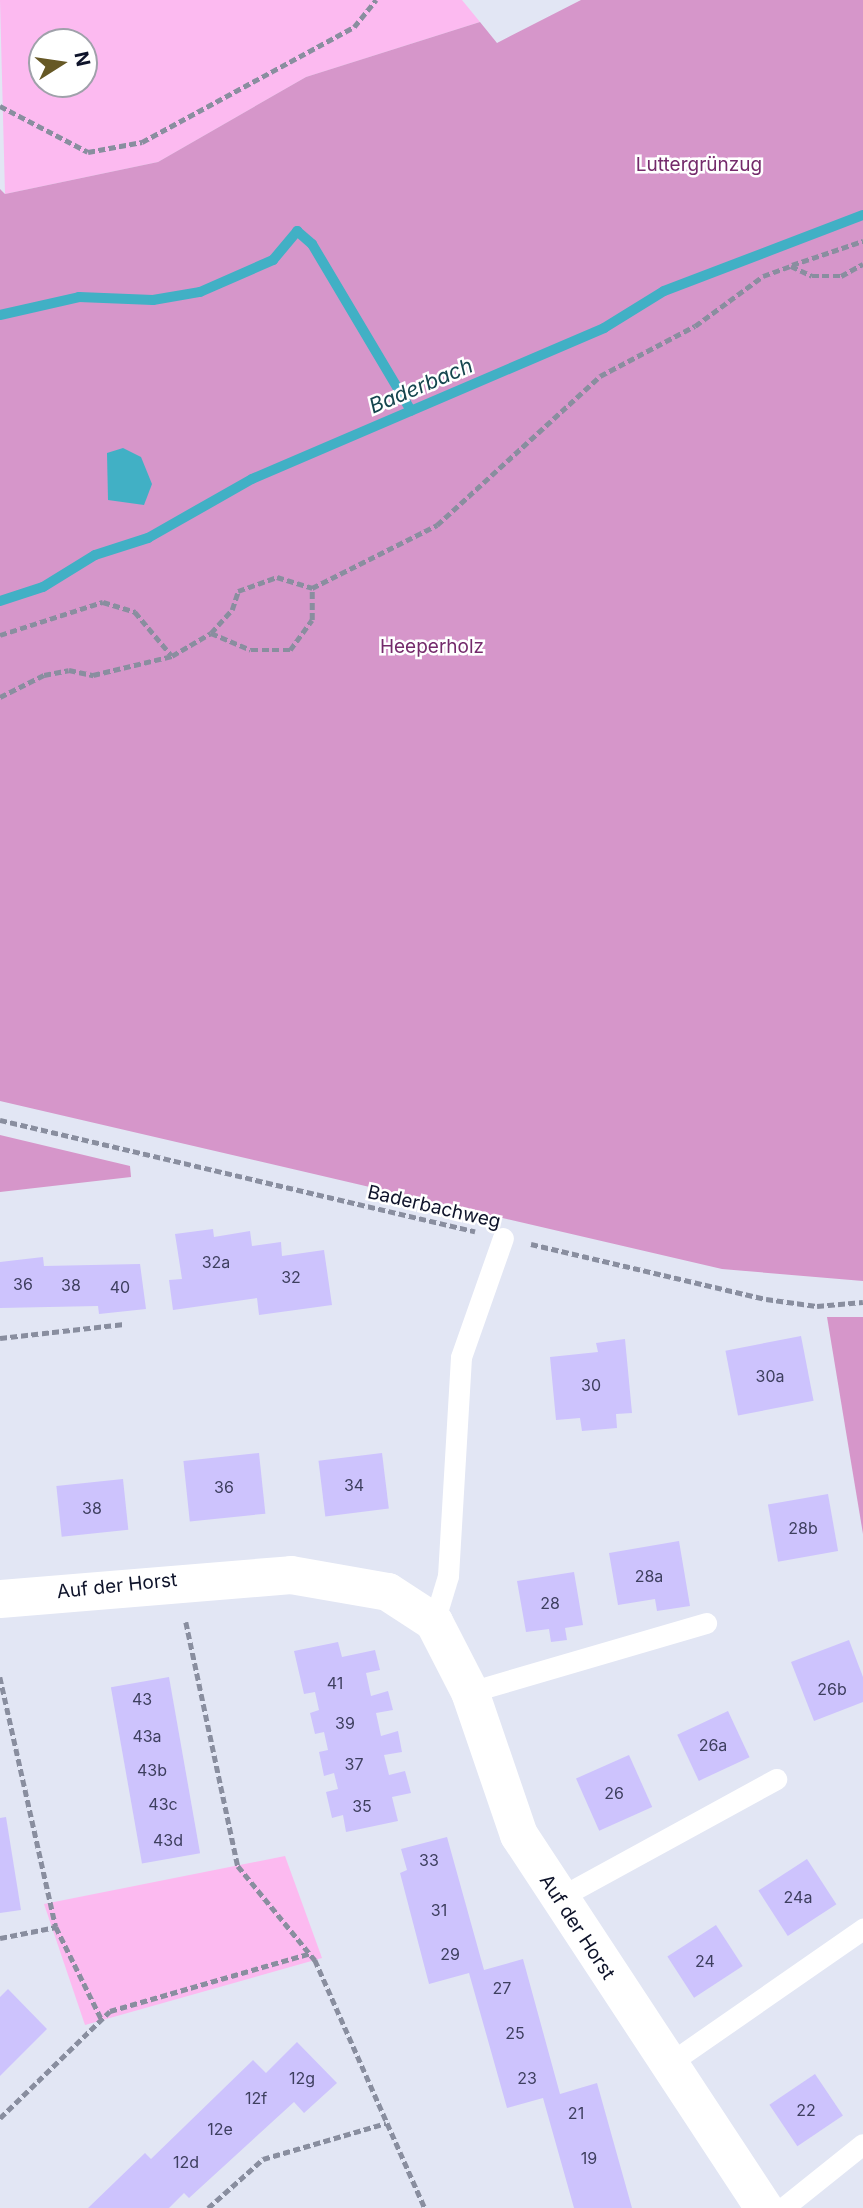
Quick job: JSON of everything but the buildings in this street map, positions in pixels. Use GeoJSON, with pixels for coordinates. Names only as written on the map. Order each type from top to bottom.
{"type":"FeatureCollection","features":[{"type":"Feature","properties":{"kind":"street","name":"Auf der Horst"},"geometry":{"type":"LineString","coordinates":[[0,1599],[178,1580],[291,1575],[339,1581],[388,1592],[434,1622],[470,1692],[519,1835],[667,2066],[764,2208]]}},
{"type":"Feature","properties":{"kind":"lane"},"geometry":{"type":"LineString","coordinates":[[434,1622],[448,1576],[461,1357],[503,1238]]}},
{"type":"Feature","properties":{"kind":"lane"},"geometry":{"type":"LineString","coordinates":[[470,1692],[706,1623]]}},
{"type":"Feature","properties":{"kind":"lane"},"geometry":{"type":"LineString","coordinates":[[558,1899],[776,1779]]}},
{"type":"Feature","properties":{"kind":"lane"},"geometry":{"type":"LineString","coordinates":[[667,2066],[863,1929]]}},
{"type":"Feature","properties":{"kind":"lane"},"geometry":{"type":"LineString","coordinates":[[783,2208],[863,2144]]}},
{"type":"Feature","properties":{"kind":"path"},"geometry":{"type":"LineString","coordinates":[[0,106],[88,152],[142,142],[354,27],[376,0]]}},
{"type":"Feature","properties":{"kind":"path"},"geometry":{"type":"LineString","coordinates":[[0,697],[44,675],[69,670],[93,676],[172,656],[211,633],[232,610],[238,591],[277,577],[312,588],[437,525],[600,376],[695,326],[763,276],[863,241]]}},
{"type":"Feature","properties":{"kind":"path"},"geometry":{"type":"LineString","coordinates":[[791,266],[812,276],[841,276],[863,264]]}},
{"type":"Feature","properties":{"kind":"path"},"geometry":{"type":"LineString","coordinates":[[211,633],[251,650],[290,650],[312,620],[312,588]]}},
{"type":"Feature","properties":{"kind":"path"},"geometry":{"type":"LineString","coordinates":[[0,635],[103,601],[135,612],[172,656]]}},
{"type":"Feature","properties":{"kind":"path","name":"Baderbachweg"},"geometry":{"type":"LineString","coordinates":[[0,1119],[766,1298],[817,1306],[863,1302]]}},
{"type":"Feature","properties":{"kind":"path"},"geometry":{"type":"LineString","coordinates":[[0,1338],[124,1324]]}},
{"type":"Feature","properties":{"kind":"path"},"geometry":{"type":"LineString","coordinates":[[178,1580],[238,1866],[311,1953],[425,2208]]}},
{"type":"Feature","properties":{"kind":"path"},"geometry":{"type":"LineString","coordinates":[[0,1677],[56,1927],[101,2018]]}},
{"type":"Feature","properties":{"kind":"path"},"geometry":{"type":"LineString","coordinates":[[0,1937],[56,1927]]}},
{"type":"Feature","properties":{"kind":"path"},"geometry":{"type":"LineString","coordinates":[[0,2118],[101,2018],[118,2007],[311,1953]]}},
{"type":"Feature","properties":{"kind":"path"},"geometry":{"type":"LineString","coordinates":[[208,2208],[263,2160],[386,2123]]}},
{"type":"Feature","properties":{"kind":"shaded area"},"geometry":{"type":"Polygon","coordinates":[[[0,0],[462,0],[480,22],[306,77],[158,162],[5,194],[0,0]]]}},
{"type":"Feature","properties":{"kind":"shaded area"},"geometry":{"type":"Polygon","coordinates":[[[285,1856],[322,1958],[85,2025],[44,1904],[285,1856]]]}},
{"type":"Feature","properties":{"kind":"green space","name":"Heeperholz"},"geometry":{"type":"Polygon","coordinates":[[[581,0],[863,0],[863,1281],[722,1269],[0,1101],[0,189],[5,194],[158,162],[306,77],[480,22],[497,43],[581,0]]]}},
{"type":"Feature","properties":{"kind":"green space"},"geometry":{"type":"Polygon","coordinates":[[[0,1135],[130,1166],[131,1177],[0,1192],[0,1135]]]}},
{"type":"Feature","properties":{"kind":"green space"},"geometry":{"type":"Polygon","coordinates":[[[827,1317],[863,1317],[863,1534],[849,1450],[827,1317]]]}},
{"type":"Feature","properties":{"kind":"water"},"geometry":{"type":"Polygon","coordinates":[[[123,448],[141,457],[152,484],[144,505],[108,500],[107,453],[123,448]]]}},
{"type":"Feature","properties":{"kind":"waterway","name":"Baderbach"},"geometry":{"type":"LineString","coordinates":[[0,601],[43,587],[95,555],[148,538],[252,479],[604,328],[664,291],[863,215]]}},
{"type":"Feature","properties":{"kind":"waterway"},"geometry":{"type":"LineString","coordinates":[[0,315],[79,297],[153,300],[200,292],[273,260],[297,231],[312,244],[411,411]]}},
{"type":"Feature","properties":{"kind":"park label","name":"Luttergrünzug"},"geometry":{"type":"Point","coordinates":[699,165]}}]}
